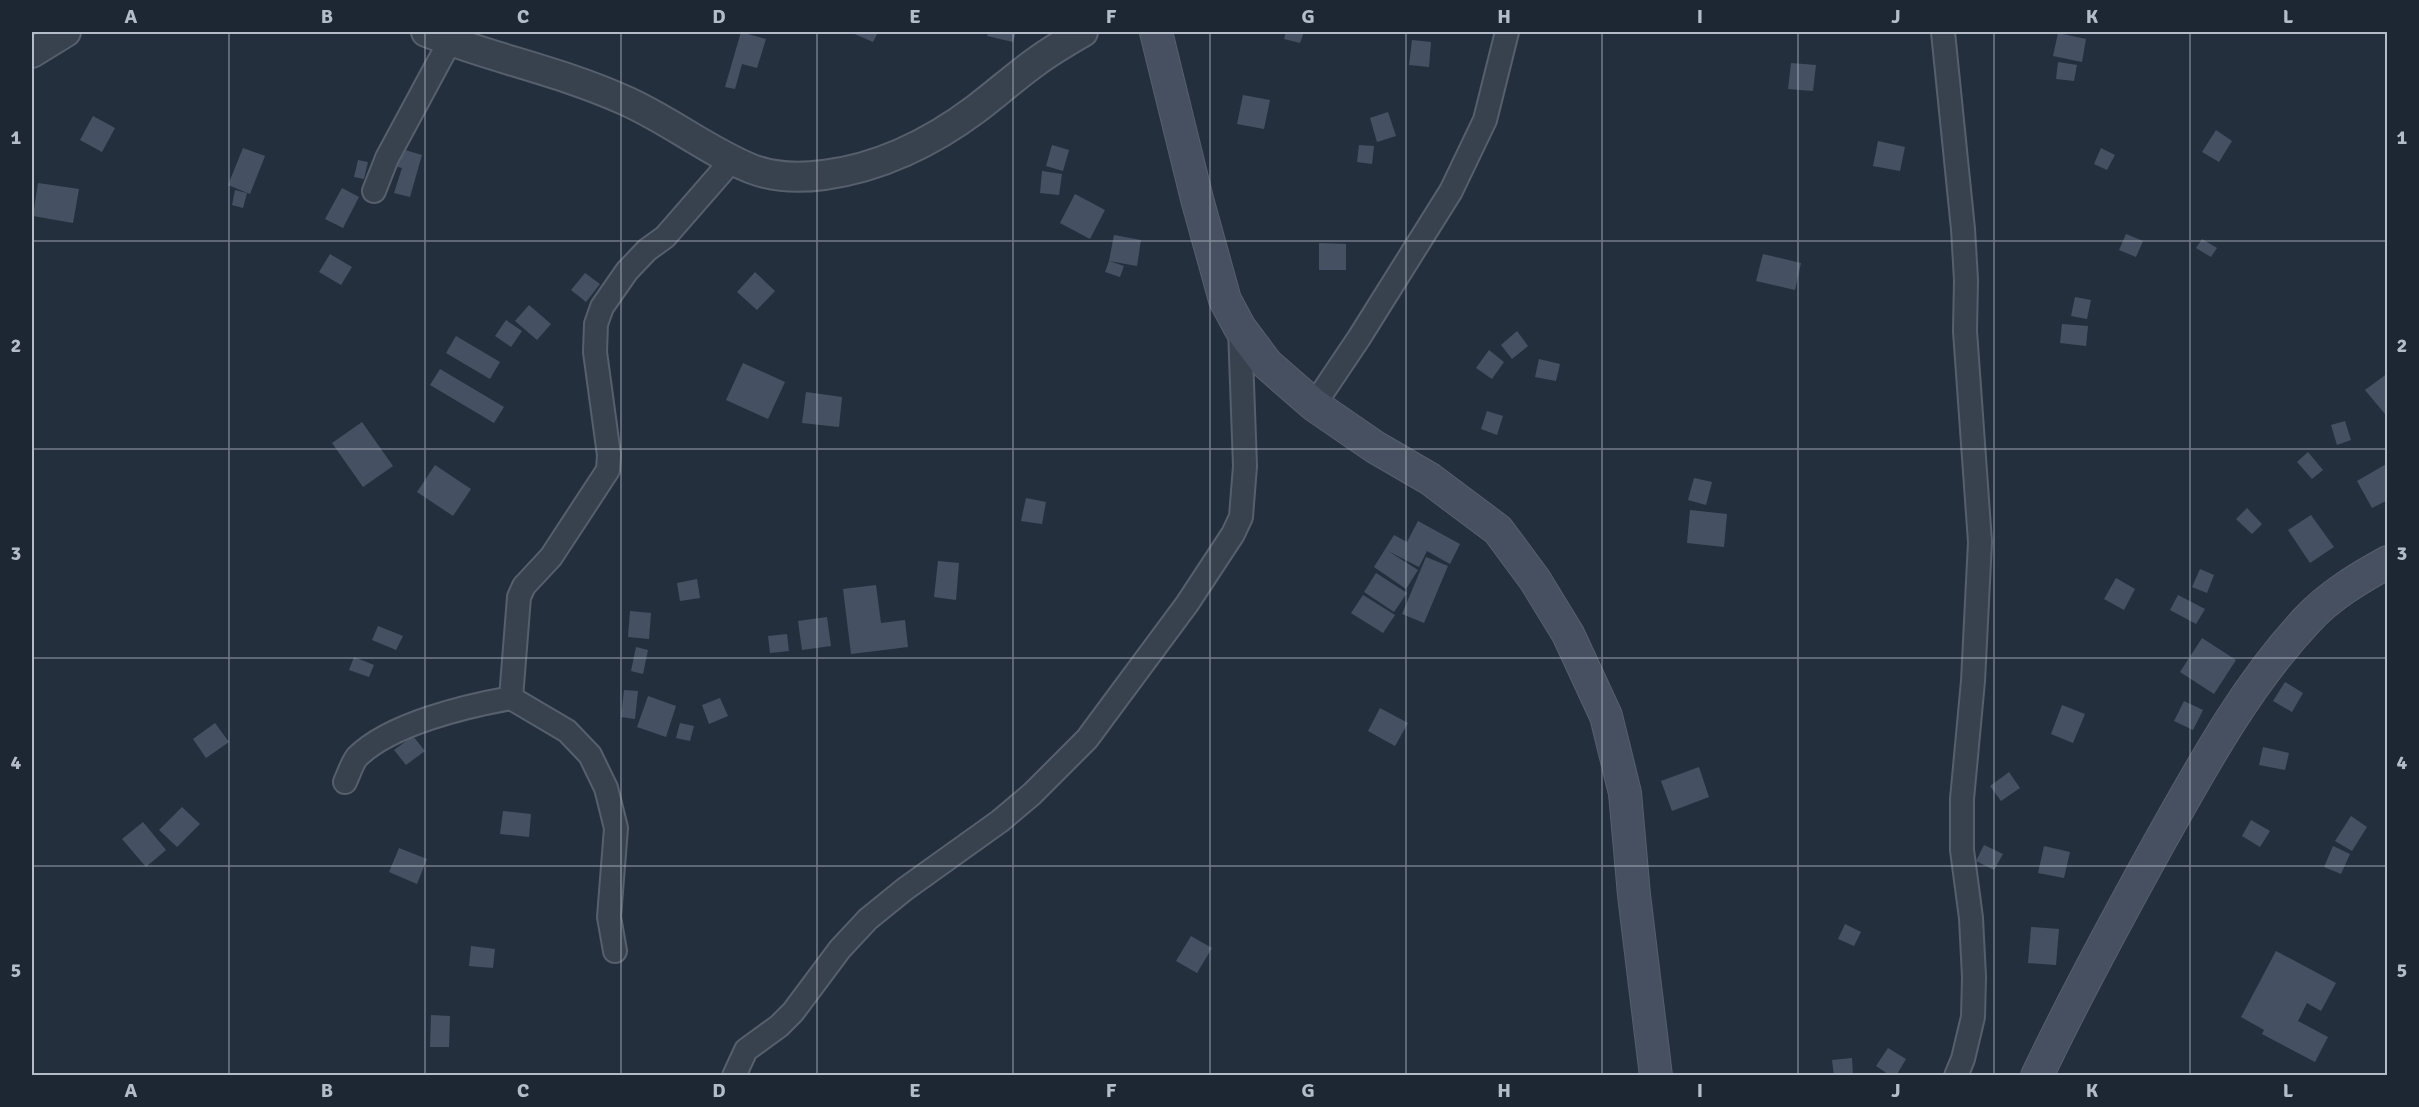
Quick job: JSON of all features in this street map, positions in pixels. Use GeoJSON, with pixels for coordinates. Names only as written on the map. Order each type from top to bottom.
{"type":"FeatureCollection","features":[{"type":"Feature","properties":{"kind":"main road"},"geometry":{"type":"LineString","coordinates":[[1156,32],[1210,244],[1226,300],[1240,328],[1267,364],[1314,405],[1375,447],[1430,479],[1498,530],[1535,580],[1568,634],[1606,716],[1626,793],[1634,895],[1656,1076]]}},
{"type":"Feature","properties":{"kind":"main road"},"geometry":{"type":"LineString","coordinates":[[2037,1076],[2118,917],[2204,763],[2254,683],[2308,619],[2359,578],[2388,562]]}},
{"type":"Feature","properties":{"kind":"street"},"geometry":{"type":"LineString","coordinates":[[32,53],[66,32]]}},
{"type":"Feature","properties":{"kind":"street"},"geometry":{"type":"LineString","coordinates":[[374,191],[438,36],[551,71],[626,100],[753,170],[796,178],[841,173],[879,163],[922,142],[974,110],[1037,61],[1083,32]]}},
{"type":"Feature","properties":{"kind":"street"},"geometry":{"type":"LineString","coordinates":[[1314,405],[1359,338],[1450,191],[1485,120],[1507,32]]}},
{"type":"Feature","properties":{"kind":"street"},"geometry":{"type":"LineString","coordinates":[[1943,32],[1964,229],[1965,331],[1980,542],[1973,681],[1962,799],[1962,850],[1971,918],[1973,1017],[1963,1059],[1956,1076]]}},
{"type":"Feature","properties":{"kind":"street"},"geometry":{"type":"LineString","coordinates":[[511,698],[519,597],[524,586],[551,557],[608,470],[609,455],[594,352],[596,324],[602,307],[627,271],[647,250],[665,237],[733,159]]}},
{"type":"Feature","properties":{"kind":"street"},"geometry":{"type":"LineString","coordinates":[[734,1076],[746,1050],[779,1026],[793,1012],[840,949],[868,919],[905,889],[1000,821],[1032,794],[1087,739],[1187,604],[1233,534],[1241,517],[1245,466],[1240,328]]}},
{"type":"Feature","properties":{"kind":"street"},"geometry":{"type":"LineString","coordinates":[[345,782],[356,758],[377,742],[417,722],[511,698],[567,731],[590,755],[606,788],[616,828],[609,917],[615,951]]}},
{"type":"Feature","properties":{"kind":"building"},"geometry":{"type":"Polygon","coordinates":[[[741,32],[766,39],[757,68],[742,64],[735,89],[725,87],[741,32]]]}},
{"type":"Feature","properties":{"kind":"building"},"geometry":{"type":"Polygon","coordinates":[[[850,32],[878,32],[873,42],[850,32]]]}},
{"type":"Feature","properties":{"kind":"building"},"geometry":{"type":"Polygon","coordinates":[[[989,32],[1016,32],[1013,42],[987,36],[989,32]]]}},
{"type":"Feature","properties":{"kind":"building"},"geometry":{"type":"Polygon","coordinates":[[[1286,32],[1304,32],[1300,43],[1284,39],[1286,32]]]}},
{"type":"Feature","properties":{"kind":"building"},"geometry":{"type":"Polygon","coordinates":[[[2058,33],[2086,39],[2082,62],[2053,56],[2058,33]]]}},
{"type":"Feature","properties":{"kind":"building"},"geometry":{"type":"Polygon","coordinates":[[[1412,40],[1431,42],[1429,67],[1409,65],[1412,40]]]}},
{"type":"Feature","properties":{"kind":"building"},"geometry":{"type":"Polygon","coordinates":[[[2058,62],[2077,65],[2074,81],[2056,79],[2058,62]]]}},
{"type":"Feature","properties":{"kind":"building"},"geometry":{"type":"Polygon","coordinates":[[[1791,63],[1816,65],[1813,91],[1788,89],[1791,63]]]}},
{"type":"Feature","properties":{"kind":"building"},"geometry":{"type":"Polygon","coordinates":[[[1243,95],[1270,100],[1264,129],[1237,124],[1243,95]]]}},
{"type":"Feature","properties":{"kind":"building"},"geometry":{"type":"Polygon","coordinates":[[[1388,112],[1396,136],[1377,142],[1370,118],[1388,112]]]}},
{"type":"Feature","properties":{"kind":"building"},"geometry":{"type":"Polygon","coordinates":[[[93,116],[115,128],[102,152],[80,140],[93,116]]]}},
{"type":"Feature","properties":{"kind":"building"},"geometry":{"type":"Polygon","coordinates":[[[2216,130],[2232,141],[2219,162],[2202,152],[2216,130]]]}},
{"type":"Feature","properties":{"kind":"building"},"geometry":{"type":"Polygon","coordinates":[[[1878,141],[1905,147],[1900,171],[1873,166],[1878,141]]]}},
{"type":"Feature","properties":{"kind":"building"},"geometry":{"type":"Polygon","coordinates":[[[1052,145],[1069,150],[1063,171],[1046,166],[1052,145]]]}},
{"type":"Feature","properties":{"kind":"building"},"geometry":{"type":"Polygon","coordinates":[[[1359,145],[1374,146],[1372,164],[1357,162],[1359,145]]]}},
{"type":"Feature","properties":{"kind":"building"},"geometry":{"type":"Polygon","coordinates":[[[395,147],[422,155],[410,197],[394,193],[402,168],[390,165],[395,147]]]}},
{"type":"Feature","properties":{"kind":"building"},"geometry":{"type":"Polygon","coordinates":[[[243,148],[265,156],[250,194],[228,185],[243,148]]]}},
{"type":"Feature","properties":{"kind":"building"},"geometry":{"type":"Polygon","coordinates":[[[2101,148],[2115,155],[2107,170],[2094,164],[2101,148]]]}},
{"type":"Feature","properties":{"kind":"building"},"geometry":{"type":"Polygon","coordinates":[[[358,160],[368,162],[364,179],[354,177],[358,160]]]}},
{"type":"Feature","properties":{"kind":"building"},"geometry":{"type":"Polygon","coordinates":[[[1042,171],[1062,174],[1059,195],[1040,193],[1042,171]]]}},
{"type":"Feature","properties":{"kind":"building"},"geometry":{"type":"Polygon","coordinates":[[[38,183],[79,189],[73,223],[33,216],[38,183]]]}},
{"type":"Feature","properties":{"kind":"building"},"geometry":{"type":"Polygon","coordinates":[[[342,188],[359,197],[343,228],[325,219],[342,188]]]}},
{"type":"Feature","properties":{"kind":"building"},"geometry":{"type":"Polygon","coordinates":[[[235,190],[247,193],[243,208],[232,205],[235,190]]]}},
{"type":"Feature","properties":{"kind":"building"},"geometry":{"type":"Polygon","coordinates":[[[1075,194],[1105,210],[1090,239],[1060,223],[1075,194]]]}},
{"type":"Feature","properties":{"kind":"building"},"geometry":{"type":"Polygon","coordinates":[[[2126,234],[2143,241],[2136,257],[2119,250],[2126,234]]]}},
{"type":"Feature","properties":{"kind":"building"},"geometry":{"type":"Polygon","coordinates":[[[1114,235],[1141,240],[1137,266],[1109,261],[1114,235]]]}},
{"type":"Feature","properties":{"kind":"building"},"geometry":{"type":"Polygon","coordinates":[[[2202,239],[2217,248],[2211,257],[2196,248],[2202,239]]]}},
{"type":"Feature","properties":{"kind":"building"},"geometry":{"type":"Polygon","coordinates":[[[1319,243],[1346,244],[1346,270],[1319,270],[1319,243]]]}},
{"type":"Feature","properties":{"kind":"building"},"geometry":{"type":"Polygon","coordinates":[[[330,254],[352,267],[341,285],[319,272],[330,254]]]}},
{"type":"Feature","properties":{"kind":"building"},"geometry":{"type":"Polygon","coordinates":[[[1763,254],[1801,263],[1795,290],[1756,281],[1763,254]]]}},
{"type":"Feature","properties":{"kind":"building"},"geometry":{"type":"Polygon","coordinates":[[[1109,261],[1124,266],[1120,277],[1105,272],[1109,261]]]}},
{"type":"Feature","properties":{"kind":"building"},"geometry":{"type":"Polygon","coordinates":[[[755,272],[775,291],[757,310],[737,292],[755,272]]]}},
{"type":"Feature","properties":{"kind":"building"},"geometry":{"type":"Polygon","coordinates":[[[585,273],[600,284],[586,302],[571,290],[585,273]]]}},
{"type":"Feature","properties":{"kind":"building"},"geometry":{"type":"Polygon","coordinates":[[[2075,297],[2091,300],[2087,319],[2071,316],[2075,297]]]}},
{"type":"Feature","properties":{"kind":"building"},"geometry":{"type":"Polygon","coordinates":[[[529,305],[551,324],[537,340],[515,321],[529,305]]]}},
{"type":"Feature","properties":{"kind":"building"},"geometry":{"type":"Polygon","coordinates":[[[506,320],[522,331],[511,347],[495,336],[506,320]]]}},
{"type":"Feature","properties":{"kind":"building"},"geometry":{"type":"Polygon","coordinates":[[[2062,324],[2088,326],[2086,346],[2060,343],[2062,324]]]}},
{"type":"Feature","properties":{"kind":"building"},"geometry":{"type":"Polygon","coordinates":[[[1517,331],[1528,346],[1512,359],[1501,345],[1517,331]]]}},
{"type":"Feature","properties":{"kind":"building"},"geometry":{"type":"Polygon","coordinates":[[[456,336],[500,362],[490,379],[446,353],[456,336]]]}},
{"type":"Feature","properties":{"kind":"building"},"geometry":{"type":"Polygon","coordinates":[[[1489,350],[1504,362],[1492,379],[1476,368],[1489,350]]]}},
{"type":"Feature","properties":{"kind":"building"},"geometry":{"type":"Polygon","coordinates":[[[1539,359],[1560,364],[1556,381],[1535,377],[1539,359]]]}},
{"type":"Feature","properties":{"kind":"building"},"geometry":{"type":"Polygon","coordinates":[[[743,363],[785,382],[768,419],[726,400],[743,363]]]}},
{"type":"Feature","properties":{"kind":"building"},"geometry":{"type":"Polygon","coordinates":[[[440,369],[504,407],[494,423],[430,385],[440,369]]]}},
{"type":"Feature","properties":{"kind":"building"},"geometry":{"type":"Polygon","coordinates":[[[2388,373],[2388,412],[2385,414],[2365,390],[2388,373]]]}},
{"type":"Feature","properties":{"kind":"building"},"geometry":{"type":"Polygon","coordinates":[[[806,392],[842,397],[839,427],[802,423],[806,392]]]}},
{"type":"Feature","properties":{"kind":"building"},"geometry":{"type":"Polygon","coordinates":[[[1487,411],[1503,416],[1497,435],[1481,429],[1487,411]]]}},
{"type":"Feature","properties":{"kind":"building"},"geometry":{"type":"Polygon","coordinates":[[[2345,421],[2351,440],[2337,445],[2331,425],[2345,421]]]}},
{"type":"Feature","properties":{"kind":"building"},"geometry":{"type":"Polygon","coordinates":[[[362,422],[393,466],[363,487],[332,443],[362,422]]]}},
{"type":"Feature","properties":{"kind":"building"},"geometry":{"type":"Polygon","coordinates":[[[2308,452],[2323,470],[2312,479],[2297,462],[2308,452]]]}},
{"type":"Feature","properties":{"kind":"building"},"geometry":{"type":"Polygon","coordinates":[[[2388,463],[2388,500],[2372,508],[2357,481],[2388,463]]]}},
{"type":"Feature","properties":{"kind":"building"},"geometry":{"type":"Polygon","coordinates":[[[435,465],[471,489],[453,516],[417,492],[435,465]]]}},
{"type":"Feature","properties":{"kind":"building"},"geometry":{"type":"Polygon","coordinates":[[[1694,478],[1712,482],[1706,505],[1688,500],[1694,478]]]}},
{"type":"Feature","properties":{"kind":"building"},"geometry":{"type":"Polygon","coordinates":[[[1026,498],[1046,502],[1042,524],[1021,521],[1026,498]]]}},
{"type":"Feature","properties":{"kind":"building"},"geometry":{"type":"Polygon","coordinates":[[[2247,508],[2262,524],[2252,534],[2236,519],[2247,508]]]}},
{"type":"Feature","properties":{"kind":"building"},"geometry":{"type":"Polygon","coordinates":[[[1690,510],[1727,514],[1724,547],[1687,543],[1690,510]]]}},
{"type":"Feature","properties":{"kind":"building"},"geometry":{"type":"Polygon","coordinates":[[[2311,515],[2334,547],[2310,563],[2288,530],[2311,515]]]}},
{"type":"Feature","properties":{"kind":"building"},"geometry":{"type":"Polygon","coordinates":[[[1418,521],[1460,544],[1450,564],[1427,551],[1419,567],[1388,551],[1418,570],[1406,589],[1374,567],[1394,535],[1407,542],[1418,521]]]}},
{"type":"Feature","properties":{"kind":"building"},"geometry":{"type":"Polygon","coordinates":[[[1426,557],[1448,566],[1424,623],[1402,614],[1426,557]]]}},
{"type":"Feature","properties":{"kind":"building"},"geometry":{"type":"Polygon","coordinates":[[[938,561],[959,563],[956,600],[934,597],[938,561]]]}},
{"type":"Feature","properties":{"kind":"building"},"geometry":{"type":"Polygon","coordinates":[[[2200,569],[2214,575],[2207,593],[2192,587],[2200,569]]]}},
{"type":"Feature","properties":{"kind":"building"},"geometry":{"type":"Polygon","coordinates":[[[1376,573],[1407,593],[1394,612],[1364,592],[1376,573]]]}},
{"type":"Feature","properties":{"kind":"building"},"geometry":{"type":"Polygon","coordinates":[[[2116,578],[2135,589],[2124,610],[2104,599],[2116,578]]]}},
{"type":"Feature","properties":{"kind":"building"},"geometry":{"type":"Polygon","coordinates":[[[697,579],[700,598],[680,601],[677,583],[697,579]]]}},
{"type":"Feature","properties":{"kind":"building"},"geometry":{"type":"Polygon","coordinates":[[[876,585],[881,623],[905,620],[908,647],[851,654],[843,589],[876,585]]]}},
{"type":"Feature","properties":{"kind":"building"},"geometry":{"type":"Polygon","coordinates":[[[1363,595],[1395,615],[1383,633],[1351,613],[1363,595]]]}},
{"type":"Feature","properties":{"kind":"building"},"geometry":{"type":"Polygon","coordinates":[[[2178,595],[2205,609],[2196,624],[2170,610],[2178,595]]]}},
{"type":"Feature","properties":{"kind":"building"},"geometry":{"type":"Polygon","coordinates":[[[630,611],[651,613],[649,639],[628,637],[630,611]]]}},
{"type":"Feature","properties":{"kind":"building"},"geometry":{"type":"Polygon","coordinates":[[[827,617],[831,646],[802,650],[798,621],[827,617]]]}},
{"type":"Feature","properties":{"kind":"building"},"geometry":{"type":"Polygon","coordinates":[[[378,626],[403,636],[396,650],[372,640],[378,626]]]}},
{"type":"Feature","properties":{"kind":"building"},"geometry":{"type":"Polygon","coordinates":[[[787,634],[789,651],[770,653],[768,636],[787,634]]]}},
{"type":"Feature","properties":{"kind":"building"},"geometry":{"type":"Polygon","coordinates":[[[2202,638],[2236,660],[2214,694],[2180,672],[2202,638]]]}},
{"type":"Feature","properties":{"kind":"building"},"geometry":{"type":"Polygon","coordinates":[[[636,647],[648,650],[643,674],[631,671],[636,647]]]}},
{"type":"Feature","properties":{"kind":"building"},"geometry":{"type":"Polygon","coordinates":[[[354,657],[374,665],[369,677],[349,670],[354,657]]]}},
{"type":"Feature","properties":{"kind":"building"},"geometry":{"type":"Polygon","coordinates":[[[2285,682],[2303,693],[2292,712],[2273,701],[2285,682]]]}},
{"type":"Feature","properties":{"kind":"building"},"geometry":{"type":"Polygon","coordinates":[[[624,690],[638,691],[635,719],[621,717],[624,690]]]}},
{"type":"Feature","properties":{"kind":"building"},"geometry":{"type":"Polygon","coordinates":[[[648,696],[676,706],[666,737],[637,727],[648,696]]]}},
{"type":"Feature","properties":{"kind":"building"},"geometry":{"type":"Polygon","coordinates":[[[720,698],[728,716],[709,724],[702,705],[720,698]]]}},
{"type":"Feature","properties":{"kind":"building"},"geometry":{"type":"Polygon","coordinates":[[[2184,701],[2203,710],[2193,730],[2174,721],[2184,701]]]}},
{"type":"Feature","properties":{"kind":"building"},"geometry":{"type":"Polygon","coordinates":[[[2062,705],[2085,714],[2073,743],[2051,734],[2062,705]]]}},
{"type":"Feature","properties":{"kind":"building"},"geometry":{"type":"Polygon","coordinates":[[[1380,708],[1408,723],[1395,746],[1368,731],[1380,708]]]}},
{"type":"Feature","properties":{"kind":"building"},"geometry":{"type":"Polygon","coordinates":[[[215,723],[229,742],[206,758],[193,739],[215,723]]]}},
{"type":"Feature","properties":{"kind":"building"},"geometry":{"type":"Polygon","coordinates":[[[680,723],[694,726],[690,741],[676,738],[680,723]]]}},
{"type":"Feature","properties":{"kind":"building"},"geometry":{"type":"Polygon","coordinates":[[[413,736],[425,751],[406,765],[394,750],[413,736]]]}},
{"type":"Feature","properties":{"kind":"building"},"geometry":{"type":"Polygon","coordinates":[[[2263,747],[2289,753],[2285,770],[2259,765],[2263,747]]]}},
{"type":"Feature","properties":{"kind":"building"},"geometry":{"type":"Polygon","coordinates":[[[1699,767],[1709,797],[1672,811],[1661,781],[1699,767]]]}},
{"type":"Feature","properties":{"kind":"building"},"geometry":{"type":"Polygon","coordinates":[[[2009,772],[2020,788],[2001,801],[1990,786],[2009,772]]]}},
{"type":"Feature","properties":{"kind":"building"},"geometry":{"type":"Polygon","coordinates":[[[182,807],[200,824],[177,847],[159,830],[182,807]]]}},
{"type":"Feature","properties":{"kind":"building"},"geometry":{"type":"Polygon","coordinates":[[[503,811],[531,814],[529,837],[500,834],[503,811]]]}},
{"type":"Feature","properties":{"kind":"building"},"geometry":{"type":"Polygon","coordinates":[[[2351,816],[2367,827],[2352,851],[2335,841],[2351,816]]]}},
{"type":"Feature","properties":{"kind":"building"},"geometry":{"type":"Polygon","coordinates":[[[2251,820],[2270,831],[2260,847],[2242,836],[2251,820]]]}},
{"type":"Feature","properties":{"kind":"building"},"geometry":{"type":"Polygon","coordinates":[[[143,822],[166,850],[146,867],[122,839],[143,822]]]}},
{"type":"Feature","properties":{"kind":"building"},"geometry":{"type":"Polygon","coordinates":[[[1984,845],[2003,854],[1994,870],[1976,861],[1984,845]]]}},
{"type":"Feature","properties":{"kind":"building"},"geometry":{"type":"Polygon","coordinates":[[[2044,846],[2070,852],[2064,878],[2038,873],[2044,846]]]}},
{"type":"Feature","properties":{"kind":"building"},"geometry":{"type":"Polygon","coordinates":[[[2333,846],[2350,854],[2341,874],[2324,867],[2333,846]]]}},
{"type":"Feature","properties":{"kind":"building"},"geometry":{"type":"Polygon","coordinates":[[[399,848],[427,859],[417,884],[389,872],[399,848]]]}},
{"type":"Feature","properties":{"kind":"building"},"geometry":{"type":"Polygon","coordinates":[[[1845,924],[1861,932],[1854,946],[1838,939],[1845,924]]]}},
{"type":"Feature","properties":{"kind":"building"},"geometry":{"type":"Polygon","coordinates":[[[2031,927],[2059,929],[2056,965],[2028,963],[2031,927]]]}},
{"type":"Feature","properties":{"kind":"building"},"geometry":{"type":"Polygon","coordinates":[[[1191,936],[1212,948],[1197,973],[1176,961],[1191,936]]]}},
{"type":"Feature","properties":{"kind":"building"},"geometry":{"type":"Polygon","coordinates":[[[471,946],[495,949],[493,968],[469,966],[471,946]]]}},
{"type":"Feature","properties":{"kind":"building"},"geometry":{"type":"Polygon","coordinates":[[[2276,951],[2336,983],[2321,1011],[2307,1003],[2298,1021],[2328,1037],[2315,1062],[2262,1034],[2264,1030],[2241,1017],[2276,951]]]}},
{"type":"Feature","properties":{"kind":"building"},"geometry":{"type":"Polygon","coordinates":[[[431,1015],[450,1016],[449,1047],[430,1047],[431,1015]]]}},
{"type":"Feature","properties":{"kind":"building"},"geometry":{"type":"Polygon","coordinates":[[[1888,1048],[1906,1059],[1896,1076],[1891,1076],[1876,1066],[1888,1048]]]}},
{"type":"Feature","properties":{"kind":"building"},"geometry":{"type":"Polygon","coordinates":[[[1852,1058],[1853,1076],[1834,1076],[1832,1060],[1852,1058]]]}}]}
